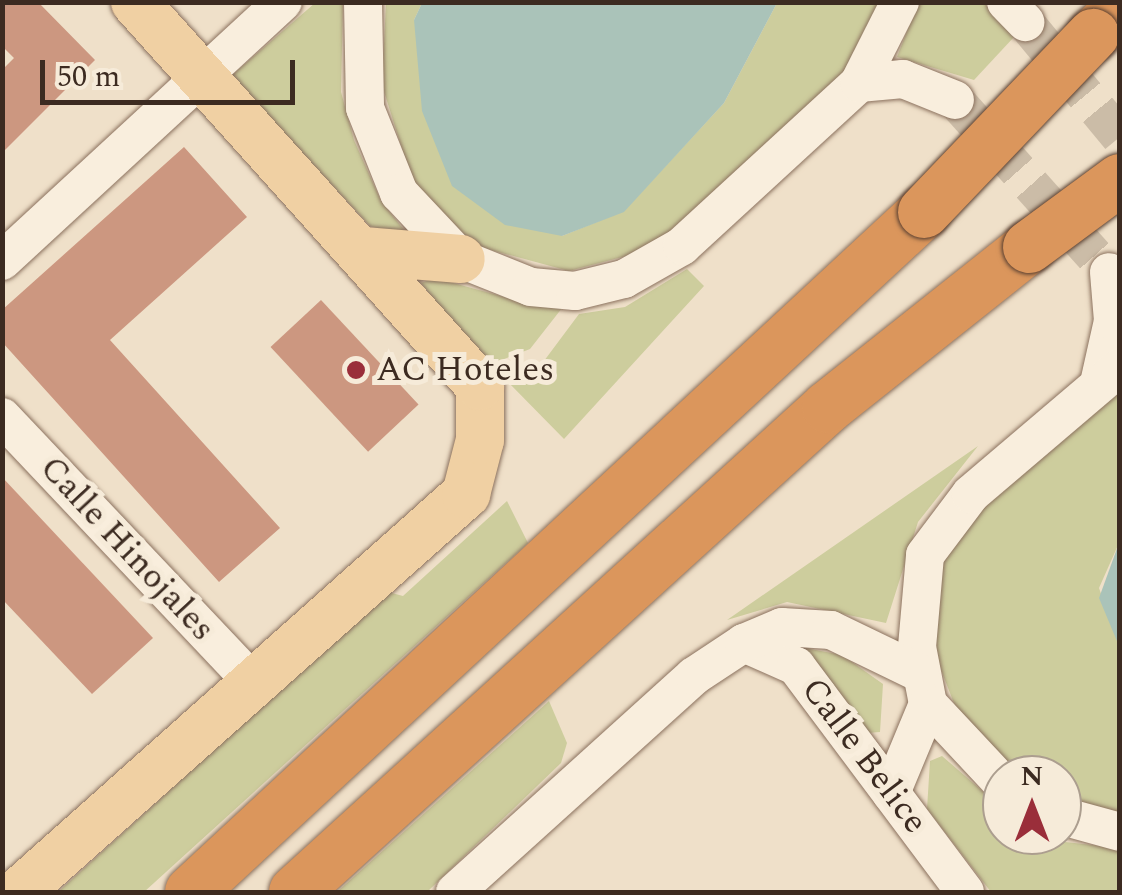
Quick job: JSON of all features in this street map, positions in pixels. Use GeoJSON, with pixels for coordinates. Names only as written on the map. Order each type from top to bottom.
{"type":"FeatureCollection","features":[{"type":"Feature","properties":{"kind":"highway"},"geometry":{"type":"LineString","coordinates":[[191,892],[924,212],[1107,15]]}},
{"type":"Feature","properties":{"kind":"highway"},"geometry":{"type":"LineString","coordinates":[[295,892],[828,407],[1030,246],[1120,180]]}},
{"type":"Feature","properties":{"kind":"main road"},"geometry":{"type":"LineString","coordinates":[[19,892],[251,680],[466,494],[480,440],[480,386],[363,250],[135,2]]}},
{"type":"Feature","properties":{"kind":"main road"},"geometry":{"type":"LineString","coordinates":[[363,250],[461,259]]}},
{"type":"Feature","properties":{"kind":"street"},"geometry":{"type":"LineString","coordinates":[[2,261],[283,2]]}},
{"type":"Feature","properties":{"kind":"street"},"geometry":{"type":"LineString","coordinates":[[363,2],[360,64],[380,154],[399,194],[461,259],[531,287],[575,291],[654,266],[859,83],[900,2]]}},
{"type":"Feature","properties":{"kind":"street"},"geometry":{"type":"LineString","coordinates":[[859,83],[904,79],[956,100]]}},
{"type":"Feature","properties":{"kind":"street"},"geometry":{"type":"LineString","coordinates":[[891,792],[924,689],[925,555],[944,524],[1110,373],[1110,272]]}},
{"type":"Feature","properties":{"kind":"street","name":"Calle Hinojales"},"geometry":{"type":"LineString","coordinates":[[2,417],[251,680]]}},
{"type":"Feature","properties":{"kind":"street"},"geometry":{"type":"LineString","coordinates":[[455,892],[694,676],[744,643],[782,627],[831,630],[924,689],[982,759]]}},
{"type":"Feature","properties":{"kind":"street","name":"Calle Belice"},"geometry":{"type":"LineString","coordinates":[[744,643],[796,666],[965,892]]}},
{"type":"Feature","properties":{"kind":"street"},"geometry":{"type":"LineString","coordinates":[[1082,822],[1120,832]]}},
{"type":"Feature","properties":{"kind":"green space"},"geometry":{"type":"Polygon","coordinates":[[[315,3],[343,3],[341,92],[354,140],[381,201],[412,240],[370,226],[231,76],[315,3]]]}},
{"type":"Feature","properties":{"kind":"green space"},"geometry":{"type":"Polygon","coordinates":[[[386,3],[422,3],[414,20],[562,236],[624,211],[724,103],[777,3],[881,3],[876,27],[837,80],[649,250],[569,271],[476,246],[413,184],[382,85],[386,3]]]}},
{"type":"Feature","properties":{"kind":"green space"},"geometry":{"type":"Polygon","coordinates":[[[918,3],[984,3],[1014,37],[974,80],[897,57],[918,3]]]}},
{"type":"Feature","properties":{"kind":"green space"},"geometry":{"type":"Polygon","coordinates":[[[687,269],[704,286],[564,439],[504,378],[538,369],[579,314],[625,307],[687,269]]]}},
{"type":"Feature","properties":{"kind":"green space"},"geometry":{"type":"Polygon","coordinates":[[[435,278],[538,306],[566,303],[530,349],[499,361],[478,354],[421,283],[435,278]]]}},
{"type":"Feature","properties":{"kind":"green space"},"geometry":{"type":"Polygon","coordinates":[[[1119,390],[1119,543],[1099,588],[1119,646],[1119,812],[1101,813],[1082,804],[1082,755],[997,755],[959,716],[934,652],[939,564],[967,522],[1119,390]]]}},
{"type":"Feature","properties":{"kind":"green space"},"geometry":{"type":"Polygon","coordinates":[[[978,446],[918,522],[886,623],[787,602],[727,620],[978,446]]]}},
{"type":"Feature","properties":{"kind":"green space"},"geometry":{"type":"Polygon","coordinates":[[[507,501],[528,543],[144,892],[58,892],[388,592],[403,596],[507,501]]]}},
{"type":"Feature","properties":{"kind":"green space"},"geometry":{"type":"Polygon","coordinates":[[[805,648],[842,655],[883,684],[880,732],[867,733],[805,648]]]}},
{"type":"Feature","properties":{"kind":"green space"},"geometry":{"type":"Polygon","coordinates":[[[549,701],[567,743],[561,763],[427,892],[337,892],[549,701]]]}},
{"type":"Feature","properties":{"kind":"green space"},"geometry":{"type":"Polygon","coordinates":[[[942,756],[982,791],[982,855],[1082,855],[1082,844],[1119,848],[1119,892],[991,892],[927,809],[930,761],[942,756]]]}},
{"type":"Feature","properties":{"kind":"shaded area"},"geometry":{"type":"Polygon","coordinates":[[[422,2],[777,3],[724,103],[624,212],[562,236],[505,225],[452,186],[422,111],[414,20],[422,2]]]}},
{"type":"Feature","properties":{"kind":"shaded area"},"geometry":{"type":"Polygon","coordinates":[[[1119,543],[1119,646],[1099,598],[1119,543]]]}},
{"type":"Feature","properties":{"kind":"building"},"geometry":{"type":"Polygon","coordinates":[[[2,2],[38,2],[95,60],[2,153],[2,70],[14,58],[2,46],[2,2]]]}},
{"type":"Feature","properties":{"kind":"building"},"geometry":{"type":"Polygon","coordinates":[[[184,147],[247,217],[110,340],[280,528],[219,582],[2,342],[2,310],[184,147]]]}},
{"type":"Feature","properties":{"kind":"building"},"geometry":{"type":"Polygon","coordinates":[[[321,300],[419,405],[368,452],[271,347],[321,300]]]}},
{"type":"Feature","properties":{"kind":"building"},"geometry":{"type":"Polygon","coordinates":[[[2,477],[153,638],[92,694],[2,599],[2,477]]]}},
{"type":"Feature","properties":{"kind":"tunnel"},"geometry":{"type":"LineString","coordinates":[[1025,22],[1120,137]]}},
{"type":"Feature","properties":{"kind":"tunnel"},"geometry":{"type":"LineString","coordinates":[[955,100],[1109,272]]}},
{"type":"Feature","properties":{"kind":"place","name":"AC Hoteles"},"geometry":{"type":"Point","coordinates":[356,370]}}]}
